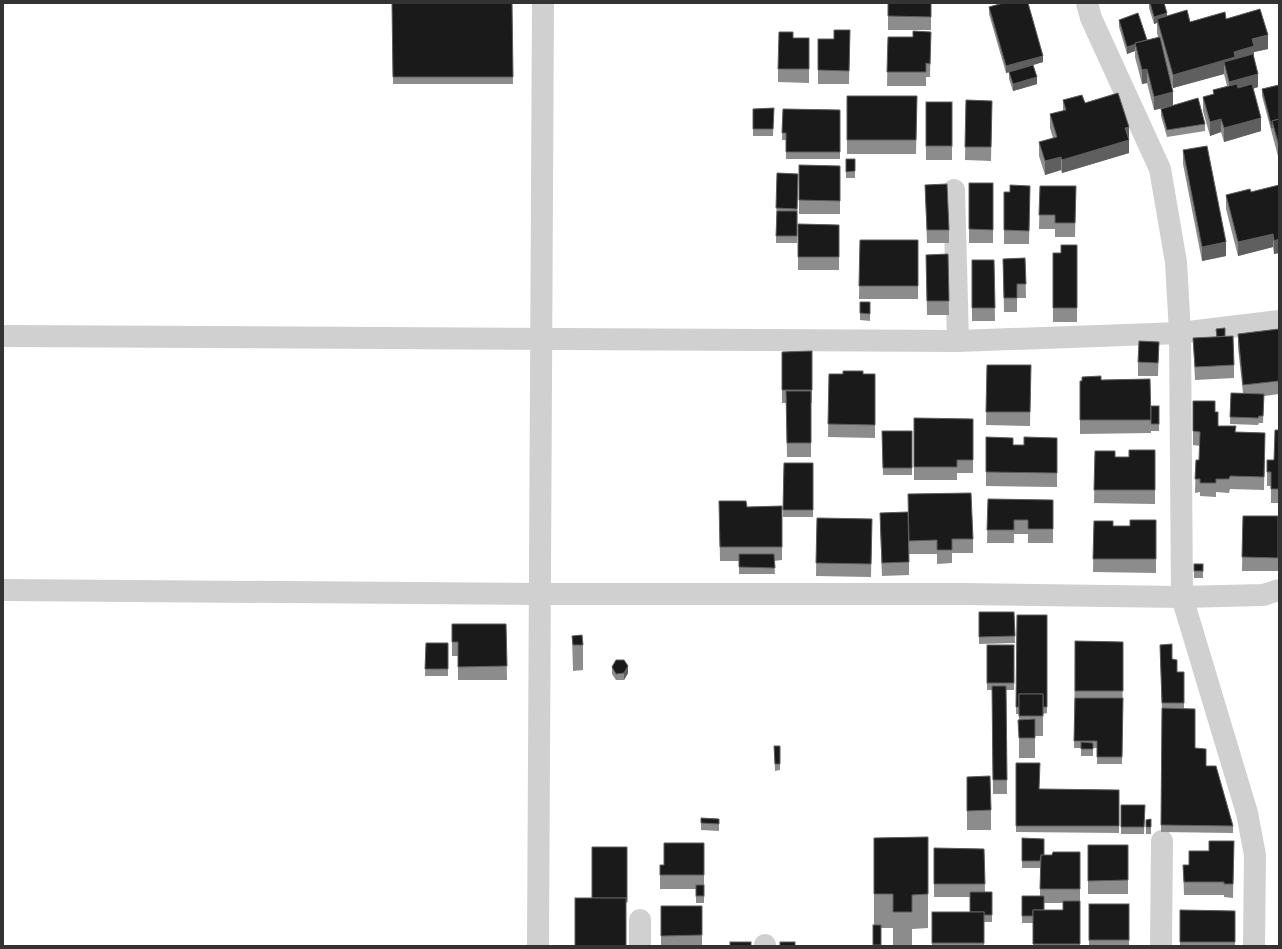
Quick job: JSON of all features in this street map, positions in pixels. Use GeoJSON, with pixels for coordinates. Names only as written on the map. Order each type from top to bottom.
{"type":"FeatureCollection","features":[{"type":"Feature","properties":{"kind":"street"},"geometry":{"type":"LineString","coordinates":[[538,946],[543,3]]}},
{"type":"Feature","properties":{"kind":"street"},"geometry":{"type":"LineString","coordinates":[[1087,3],[1091,18],[1160,168],[1176,262],[1180,333],[1182,598],[1247,813],[1255,854],[1254,946]]}},
{"type":"Feature","properties":{"kind":"street"},"geometry":{"type":"LineString","coordinates":[[954,190],[958,341]]}},
{"type":"Feature","properties":{"kind":"street"},"geometry":{"type":"LineString","coordinates":[[3,336],[958,341],[1180,333],[1279,321]]}},
{"type":"Feature","properties":{"kind":"street"},"geometry":{"type":"LineString","coordinates":[[3,590],[540,594],[962,594],[1182,598],[1263,595],[1279,590]]}},
{"type":"Feature","properties":{"kind":"street"},"geometry":{"type":"LineString","coordinates":[[1161,946],[1162,841]]}},
{"type":"Feature","properties":{"kind":"street"},"geometry":{"type":"LineString","coordinates":[[640,920],[640,946]]}},
{"type":"Feature","properties":{"kind":"building"},"geometry":{"type":"Polygon","coordinates":[[[392,3],[512,3],[513,77],[393,77],[392,3]]]}},
{"type":"Feature","properties":{"kind":"building"},"geometry":{"type":"Polygon","coordinates":[[[888,3],[931,3],[931,17],[888,16],[888,3]]]}},
{"type":"Feature","properties":{"kind":"building"},"geometry":{"type":"Polygon","coordinates":[[[1003,3],[1028,3],[1043,56],[1006,66],[989,7],[1003,3]]]}},
{"type":"Feature","properties":{"kind":"building"},"geometry":{"type":"Polygon","coordinates":[[[1150,3],[1164,3],[1167,13],[1154,17],[1150,3]]]}},
{"type":"Feature","properties":{"kind":"building"},"geometry":{"type":"Polygon","coordinates":[[[1260,9],[1268,35],[1252,39],[1254,46],[1234,52],[1235,57],[1173,75],[1157,19],[1187,10],[1190,22],[1225,12],[1226,19],[1260,9]]]}},
{"type":"Feature","properties":{"kind":"building"},"geometry":{"type":"Polygon","coordinates":[[[1138,13],[1147,40],[1127,47],[1119,20],[1138,13]]]}},
{"type":"Feature","properties":{"kind":"building"},"geometry":{"type":"Polygon","coordinates":[[[834,30],[850,30],[849,71],[818,70],[818,39],[834,39],[834,30]]]}},
{"type":"Feature","properties":{"kind":"building"},"geometry":{"type":"Polygon","coordinates":[[[913,31],[931,32],[930,64],[926,63],[926,72],[887,72],[888,37],[913,37],[913,31]]]}},
{"type":"Feature","properties":{"kind":"building"},"geometry":{"type":"Polygon","coordinates":[[[779,32],[793,32],[793,38],[809,38],[809,69],[778,69],[779,32]]]}},
{"type":"Feature","properties":{"kind":"building"},"geometry":{"type":"Polygon","coordinates":[[[1160,37],[1173,92],[1154,97],[1147,69],[1142,70],[1135,43],[1160,37]]]}},
{"type":"Feature","properties":{"kind":"building"},"geometry":{"type":"Polygon","coordinates":[[[1253,54],[1258,74],[1229,82],[1224,62],[1253,54]]]}},
{"type":"Feature","properties":{"kind":"building"},"geometry":{"type":"Polygon","coordinates":[[[1033,65],[1037,77],[1013,84],[1009,72],[1033,65]]]}},
{"type":"Feature","properties":{"kind":"building"},"geometry":{"type":"Polygon","coordinates":[[[1237,84],[1238,88],[1252,84],[1261,118],[1224,128],[1221,119],[1210,122],[1203,97],[1214,94],[1213,90],[1237,84]]]}},
{"type":"Feature","properties":{"kind":"building"},"geometry":{"type":"Polygon","coordinates":[[[1279,85],[1279,119],[1272,121],[1272,128],[1262,89],[1279,85]]]}},
{"type":"Feature","properties":{"kind":"building"},"geometry":{"type":"Polygon","coordinates":[[[1118,93],[1129,127],[1125,128],[1129,140],[1062,160],[1061,157],[1045,161],[1039,142],[1057,137],[1050,114],[1066,110],[1063,100],[1082,95],[1085,103],[1118,93]]]}},
{"type":"Feature","properties":{"kind":"building"},"geometry":{"type":"Polygon","coordinates":[[[847,96],[917,96],[916,140],[847,140],[847,96]]]}},
{"type":"Feature","properties":{"kind":"building"},"geometry":{"type":"Polygon","coordinates":[[[1198,98],[1205,124],[1167,130],[1161,109],[1198,98]]]}},
{"type":"Feature","properties":{"kind":"building"},"geometry":{"type":"Polygon","coordinates":[[[966,100],[992,101],[991,147],[965,147],[966,100]]]}},
{"type":"Feature","properties":{"kind":"building"},"geometry":{"type":"Polygon","coordinates":[[[926,102],[952,102],[952,146],[926,146],[926,102]]]}},
{"type":"Feature","properties":{"kind":"building"},"geometry":{"type":"Polygon","coordinates":[[[774,108],[773,129],[753,129],[753,109],[774,108]]]}},
{"type":"Feature","properties":{"kind":"building"},"geometry":{"type":"Polygon","coordinates":[[[783,109],[840,110],[840,152],[786,152],[786,133],[782,133],[783,109]]]}},
{"type":"Feature","properties":{"kind":"building"},"geometry":{"type":"Polygon","coordinates":[[[1279,119],[1279,146],[1272,121],[1279,119]]]}},
{"type":"Feature","properties":{"kind":"building"},"geometry":{"type":"Polygon","coordinates":[[[1207,146],[1226,242],[1202,247],[1183,150],[1207,146]]]}},
{"type":"Feature","properties":{"kind":"building"},"geometry":{"type":"Polygon","coordinates":[[[846,159],[855,159],[855,171],[846,172],[846,159]]]}},
{"type":"Feature","properties":{"kind":"building"},"geometry":{"type":"Polygon","coordinates":[[[799,165],[840,166],[840,201],[799,200],[799,165]]]}},
{"type":"Feature","properties":{"kind":"building"},"geometry":{"type":"Polygon","coordinates":[[[777,173],[798,174],[797,209],[776,208],[777,173]]]}},
{"type":"Feature","properties":{"kind":"building"},"geometry":{"type":"Polygon","coordinates":[[[969,183],[993,183],[993,230],[969,229],[969,183]]]}},
{"type":"Feature","properties":{"kind":"building"},"geometry":{"type":"Polygon","coordinates":[[[947,184],[949,230],[927,230],[925,185],[947,184]]]}},
{"type":"Feature","properties":{"kind":"building"},"geometry":{"type":"Polygon","coordinates":[[[1010,185],[1030,186],[1029,231],[1004,230],[1004,192],[1010,192],[1010,185]]]}},
{"type":"Feature","properties":{"kind":"building"},"geometry":{"type":"Polygon","coordinates":[[[1279,185],[1279,239],[1274,241],[1273,234],[1238,242],[1226,195],[1250,189],[1251,192],[1279,185]]]}},
{"type":"Feature","properties":{"kind":"building"},"geometry":{"type":"Polygon","coordinates":[[[1040,186],[1076,186],[1075,223],[1055,223],[1055,215],[1039,215],[1040,186]]]}},
{"type":"Feature","properties":{"kind":"building"},"geometry":{"type":"Polygon","coordinates":[[[777,211],[797,211],[797,236],[776,236],[777,211]]]}},
{"type":"Feature","properties":{"kind":"building"},"geometry":{"type":"Polygon","coordinates":[[[798,224],[839,225],[839,257],[798,257],[798,224]]]}},
{"type":"Feature","properties":{"kind":"building"},"geometry":{"type":"Polygon","coordinates":[[[860,240],[918,240],[918,286],[859,286],[860,240]]]}},
{"type":"Feature","properties":{"kind":"building"},"geometry":{"type":"Polygon","coordinates":[[[1061,245],[1077,245],[1077,308],[1053,308],[1053,253],[1061,253],[1061,245]]]}},
{"type":"Feature","properties":{"kind":"building"},"geometry":{"type":"Polygon","coordinates":[[[948,254],[949,301],[927,301],[926,255],[948,254]]]}},
{"type":"Feature","properties":{"kind":"building"},"geometry":{"type":"Polygon","coordinates":[[[1025,258],[1026,284],[1017,284],[1017,298],[1004,298],[1003,259],[1025,258]]]}},
{"type":"Feature","properties":{"kind":"building"},"geometry":{"type":"Polygon","coordinates":[[[972,260],[994,260],[995,308],[972,308],[972,260]]]}},
{"type":"Feature","properties":{"kind":"building"},"geometry":{"type":"Polygon","coordinates":[[[860,302],[870,302],[870,314],[860,313],[860,302]]]}},
{"type":"Feature","properties":{"kind":"building"},"geometry":{"type":"Polygon","coordinates":[[[1225,328],[1225,336],[1217,337],[1216,329],[1225,328]]]}},
{"type":"Feature","properties":{"kind":"building"},"geometry":{"type":"Polygon","coordinates":[[[1279,329],[1279,381],[1243,385],[1238,334],[1279,329]]]}},
{"type":"Feature","properties":{"kind":"building"},"geometry":{"type":"Polygon","coordinates":[[[1233,336],[1234,365],[1195,367],[1193,338],[1233,336]]]}},
{"type":"Feature","properties":{"kind":"building"},"geometry":{"type":"Polygon","coordinates":[[[1139,341],[1159,342],[1158,363],[1138,362],[1139,341]]]}},
{"type":"Feature","properties":{"kind":"building"},"geometry":{"type":"Polygon","coordinates":[[[812,351],[812,390],[782,390],[782,352],[812,351]]]}},
{"type":"Feature","properties":{"kind":"building"},"geometry":{"type":"Polygon","coordinates":[[[987,365],[1031,365],[1030,412],[986,412],[987,365]]]}},
{"type":"Feature","properties":{"kind":"building"},"geometry":{"type":"Polygon","coordinates":[[[843,371],[863,371],[863,374],[875,374],[875,425],[828,424],[829,374],[843,374],[843,371]]]}},
{"type":"Feature","properties":{"kind":"building"},"geometry":{"type":"Polygon","coordinates":[[[1101,376],[1101,380],[1150,379],[1151,420],[1080,420],[1080,381],[1082,381],[1082,377],[1101,376]]]}},
{"type":"Feature","properties":{"kind":"building"},"geometry":{"type":"Polygon","coordinates":[[[786,391],[811,391],[811,443],[787,443],[786,391]]]}},
{"type":"Feature","properties":{"kind":"building"},"geometry":{"type":"Polygon","coordinates":[[[1231,393],[1264,394],[1263,416],[1259,416],[1258,418],[1230,417],[1231,393]]]}},
{"type":"Feature","properties":{"kind":"building"},"geometry":{"type":"Polygon","coordinates":[[[1193,401],[1215,401],[1215,412],[1218,412],[1218,426],[1236,426],[1235,432],[1265,433],[1264,477],[1230,476],[1229,479],[1216,479],[1216,483],[1200,483],[1200,479],[1195,479],[1196,460],[1199,460],[1200,432],[1193,431],[1193,401]]]}},
{"type":"Feature","properties":{"kind":"building"},"geometry":{"type":"Polygon","coordinates":[[[1151,406],[1159,406],[1159,424],[1151,424],[1151,406]]]}},
{"type":"Feature","properties":{"kind":"building"},"geometry":{"type":"Polygon","coordinates":[[[914,418],[973,419],[973,460],[957,460],[957,467],[914,467],[914,418]]]}},
{"type":"Feature","properties":{"kind":"building"},"geometry":{"type":"Polygon","coordinates":[[[1275,430],[1279,430],[1279,489],[1271,489],[1271,472],[1267,472],[1267,460],[1274,460],[1275,430]]]}},
{"type":"Feature","properties":{"kind":"building"},"geometry":{"type":"Polygon","coordinates":[[[882,431],[912,431],[912,468],[883,468],[882,431]]]}},
{"type":"Feature","properties":{"kind":"building"},"geometry":{"type":"Polygon","coordinates":[[[986,437],[1013,438],[1013,445],[1024,445],[1024,437],[1057,438],[1057,473],[986,472],[986,437]]]}},
{"type":"Feature","properties":{"kind":"building"},"geometry":{"type":"Polygon","coordinates":[[[1129,450],[1155,450],[1155,490],[1094,490],[1095,451],[1115,451],[1115,457],[1129,457],[1129,450]]]}},
{"type":"Feature","properties":{"kind":"building"},"geometry":{"type":"Polygon","coordinates":[[[784,463],[813,463],[813,510],[783,510],[784,463]]]}},
{"type":"Feature","properties":{"kind":"building"},"geometry":{"type":"Polygon","coordinates":[[[971,493],[973,539],[952,539],[952,550],[937,550],[937,540],[909,541],[908,494],[971,493]]]}},
{"type":"Feature","properties":{"kind":"building"},"geometry":{"type":"Polygon","coordinates":[[[988,499],[1053,500],[1053,529],[1028,529],[1028,520],[1014,520],[1014,530],[987,530],[988,499]]]}},
{"type":"Feature","properties":{"kind":"building"},"geometry":{"type":"Polygon","coordinates":[[[719,501],[746,501],[747,507],[782,506],[782,547],[720,547],[719,501]]]}},
{"type":"Feature","properties":{"kind":"building"},"geometry":{"type":"Polygon","coordinates":[[[908,512],[909,562],[882,563],[880,513],[908,512]]]}},
{"type":"Feature","properties":{"kind":"building"},"geometry":{"type":"Polygon","coordinates":[[[1243,516],[1278,516],[1278,558],[1242,557],[1243,516]]]}},
{"type":"Feature","properties":{"kind":"building"},"geometry":{"type":"Polygon","coordinates":[[[817,518],[872,519],[871,564],[816,563],[817,518]]]}},
{"type":"Feature","properties":{"kind":"building"},"geometry":{"type":"Polygon","coordinates":[[[1130,520],[1156,520],[1156,559],[1093,559],[1094,521],[1113,521],[1113,526],[1130,526],[1130,520]]]}},
{"type":"Feature","properties":{"kind":"building"},"geometry":{"type":"Polygon","coordinates":[[[739,554],[774,554],[775,568],[739,567],[739,554]]]}},
{"type":"Feature","properties":{"kind":"building"},"geometry":{"type":"Polygon","coordinates":[[[1194,564],[1203,564],[1203,571],[1194,571],[1194,564]]]}},
{"type":"Feature","properties":{"kind":"building"},"geometry":{"type":"Polygon","coordinates":[[[979,612],[1014,612],[1015,636],[979,637],[979,612]]]}},
{"type":"Feature","properties":{"kind":"building"},"geometry":{"type":"Polygon","coordinates":[[[1017,615],[1047,615],[1047,707],[1043,707],[1043,694],[1019,694],[1019,707],[1016,707],[1017,615]]]}},
{"type":"Feature","properties":{"kind":"building"},"geometry":{"type":"Polygon","coordinates":[[[452,624],[506,624],[507,666],[458,667],[458,642],[452,642],[452,624]]]}},
{"type":"Feature","properties":{"kind":"building"},"geometry":{"type":"Polygon","coordinates":[[[582,635],[583,645],[573,645],[572,636],[582,635]]]}},
{"type":"Feature","properties":{"kind":"building"},"geometry":{"type":"Polygon","coordinates":[[[1075,641],[1123,642],[1123,691],[1075,691],[1075,641]]]}},
{"type":"Feature","properties":{"kind":"building"},"geometry":{"type":"Polygon","coordinates":[[[426,643],[448,643],[448,669],[425,669],[426,643]]]}},
{"type":"Feature","properties":{"kind":"building"},"geometry":{"type":"Polygon","coordinates":[[[1172,644],[1172,659],[1177,660],[1177,672],[1184,672],[1184,703],[1162,703],[1160,645],[1172,644]]]}},
{"type":"Feature","properties":{"kind":"building"},"geometry":{"type":"Polygon","coordinates":[[[987,645],[1014,645],[1014,683],[987,683],[987,645]]]}},
{"type":"Feature","properties":{"kind":"building"},"geometry":{"type":"Polygon","coordinates":[[[616,660],[624,660],[628,666],[624,673],[616,674],[612,667],[616,660]]]}},
{"type":"Feature","properties":{"kind":"building"},"geometry":{"type":"Polygon","coordinates":[[[992,686],[1006,686],[1007,780],[993,780],[992,686]]]}},
{"type":"Feature","properties":{"kind":"building"},"geometry":{"type":"Polygon","coordinates":[[[1019,694],[1043,694],[1043,716],[1019,716],[1019,694]]]}},
{"type":"Feature","properties":{"kind":"building"},"geometry":{"type":"Polygon","coordinates":[[[1075,698],[1123,698],[1122,757],[1097,757],[1097,741],[1074,741],[1075,698]]]}},
{"type":"Feature","properties":{"kind":"building"},"geometry":{"type":"Polygon","coordinates":[[[1162,708],[1195,709],[1195,748],[1206,749],[1206,766],[1216,766],[1233,826],[1161,825],[1162,708]]]}},
{"type":"Feature","properties":{"kind":"building"},"geometry":{"type":"Polygon","coordinates":[[[1035,719],[1035,738],[1019,738],[1018,720],[1035,719]]]}},
{"type":"Feature","properties":{"kind":"building"},"geometry":{"type":"Polygon","coordinates":[[[1081,742],[1093,743],[1093,749],[1081,749],[1081,742]]]}},
{"type":"Feature","properties":{"kind":"building"},"geometry":{"type":"Polygon","coordinates":[[[774,746],[780,746],[780,764],[775,764],[774,746]]]}},
{"type":"Feature","properties":{"kind":"building"},"geometry":{"type":"Polygon","coordinates":[[[1016,763],[1040,763],[1039,789],[1119,790],[1119,826],[1016,826],[1016,763]]]}},
{"type":"Feature","properties":{"kind":"building"},"geometry":{"type":"Polygon","coordinates":[[[990,776],[991,810],[967,811],[967,777],[990,776]]]}},
{"type":"Feature","properties":{"kind":"building"},"geometry":{"type":"Polygon","coordinates":[[[1121,805],[1145,805],[1144,827],[1121,827],[1121,805]]]}},
{"type":"Feature","properties":{"kind":"building"},"geometry":{"type":"Polygon","coordinates":[[[701,818],[719,819],[719,824],[701,823],[701,818]]]}},
{"type":"Feature","properties":{"kind":"building"},"geometry":{"type":"Polygon","coordinates":[[[1151,819],[1151,827],[1146,827],[1146,820],[1151,819]]]}},
{"type":"Feature","properties":{"kind":"building"},"geometry":{"type":"Polygon","coordinates":[[[928,837],[928,894],[912,895],[912,912],[893,912],[893,894],[874,894],[874,838],[928,837]]]}},
{"type":"Feature","properties":{"kind":"building"},"geometry":{"type":"Polygon","coordinates":[[[1022,838],[1044,839],[1044,855],[1041,855],[1040,861],[1022,861],[1022,838]]]}},
{"type":"Feature","properties":{"kind":"building"},"geometry":{"type":"Polygon","coordinates":[[[1209,841],[1234,841],[1233,884],[1224,884],[1224,882],[1184,882],[1183,865],[1189,865],[1189,851],[1209,851],[1209,841]]]}},
{"type":"Feature","properties":{"kind":"building"},"geometry":{"type":"Polygon","coordinates":[[[664,843],[704,843],[704,875],[660,875],[660,865],[664,865],[664,843]]]}},
{"type":"Feature","properties":{"kind":"building"},"geometry":{"type":"Polygon","coordinates":[[[1088,845],[1128,845],[1128,880],[1088,881],[1088,845]]]}},
{"type":"Feature","properties":{"kind":"building"},"geometry":{"type":"Polygon","coordinates":[[[592,847],[627,847],[627,902],[626,898],[592,898],[592,847]]]}},
{"type":"Feature","properties":{"kind":"building"},"geometry":{"type":"Polygon","coordinates":[[[934,848],[984,849],[985,884],[934,884],[934,848]]]}},
{"type":"Feature","properties":{"kind":"building"},"geometry":{"type":"Polygon","coordinates":[[[1053,852],[1080,852],[1080,889],[1040,889],[1041,855],[1052,855],[1053,852]]]}},
{"type":"Feature","properties":{"kind":"building"},"geometry":{"type":"Polygon","coordinates":[[[696,885],[704,885],[704,896],[696,896],[696,885]]]}},
{"type":"Feature","properties":{"kind":"building"},"geometry":{"type":"Polygon","coordinates":[[[970,892],[992,892],[992,915],[984,915],[984,912],[970,912],[970,892]]]}},
{"type":"Feature","properties":{"kind":"building"},"geometry":{"type":"Polygon","coordinates":[[[1022,896],[1044,896],[1044,910],[1033,910],[1033,916],[1022,916],[1022,896]]]}},
{"type":"Feature","properties":{"kind":"building"},"geometry":{"type":"Polygon","coordinates":[[[575,898],[626,898],[626,946],[575,946],[575,898]]]}},
{"type":"Feature","properties":{"kind":"building"},"geometry":{"type":"Polygon","coordinates":[[[1063,901],[1080,901],[1080,944],[1033,944],[1033,910],[1063,910],[1063,901]]]}},
{"type":"Feature","properties":{"kind":"building"},"geometry":{"type":"Polygon","coordinates":[[[1089,904],[1129,904],[1129,940],[1089,940],[1089,904]]]}},
{"type":"Feature","properties":{"kind":"building"},"geometry":{"type":"Polygon","coordinates":[[[661,906],[702,906],[702,935],[661,936],[661,906]]]}},
{"type":"Feature","properties":{"kind":"building"},"geometry":{"type":"Polygon","coordinates":[[[1180,910],[1235,911],[1235,942],[1180,942],[1180,910]]]}},
{"type":"Feature","properties":{"kind":"building"},"geometry":{"type":"Polygon","coordinates":[[[932,912],[984,912],[984,943],[932,943],[932,912]]]}},
{"type":"Feature","properties":{"kind":"building"},"geometry":{"type":"Polygon","coordinates":[[[873,925],[881,925],[881,945],[873,945],[873,925]]]}},
{"type":"Feature","properties":{"kind":"building"},"geometry":{"type":"Polygon","coordinates":[[[730,942],[751,942],[751,946],[730,946],[730,942]]]}},
{"type":"Feature","properties":{"kind":"building"},"geometry":{"type":"Polygon","coordinates":[[[780,942],[795,942],[795,946],[780,946],[780,942]]]}}]}
